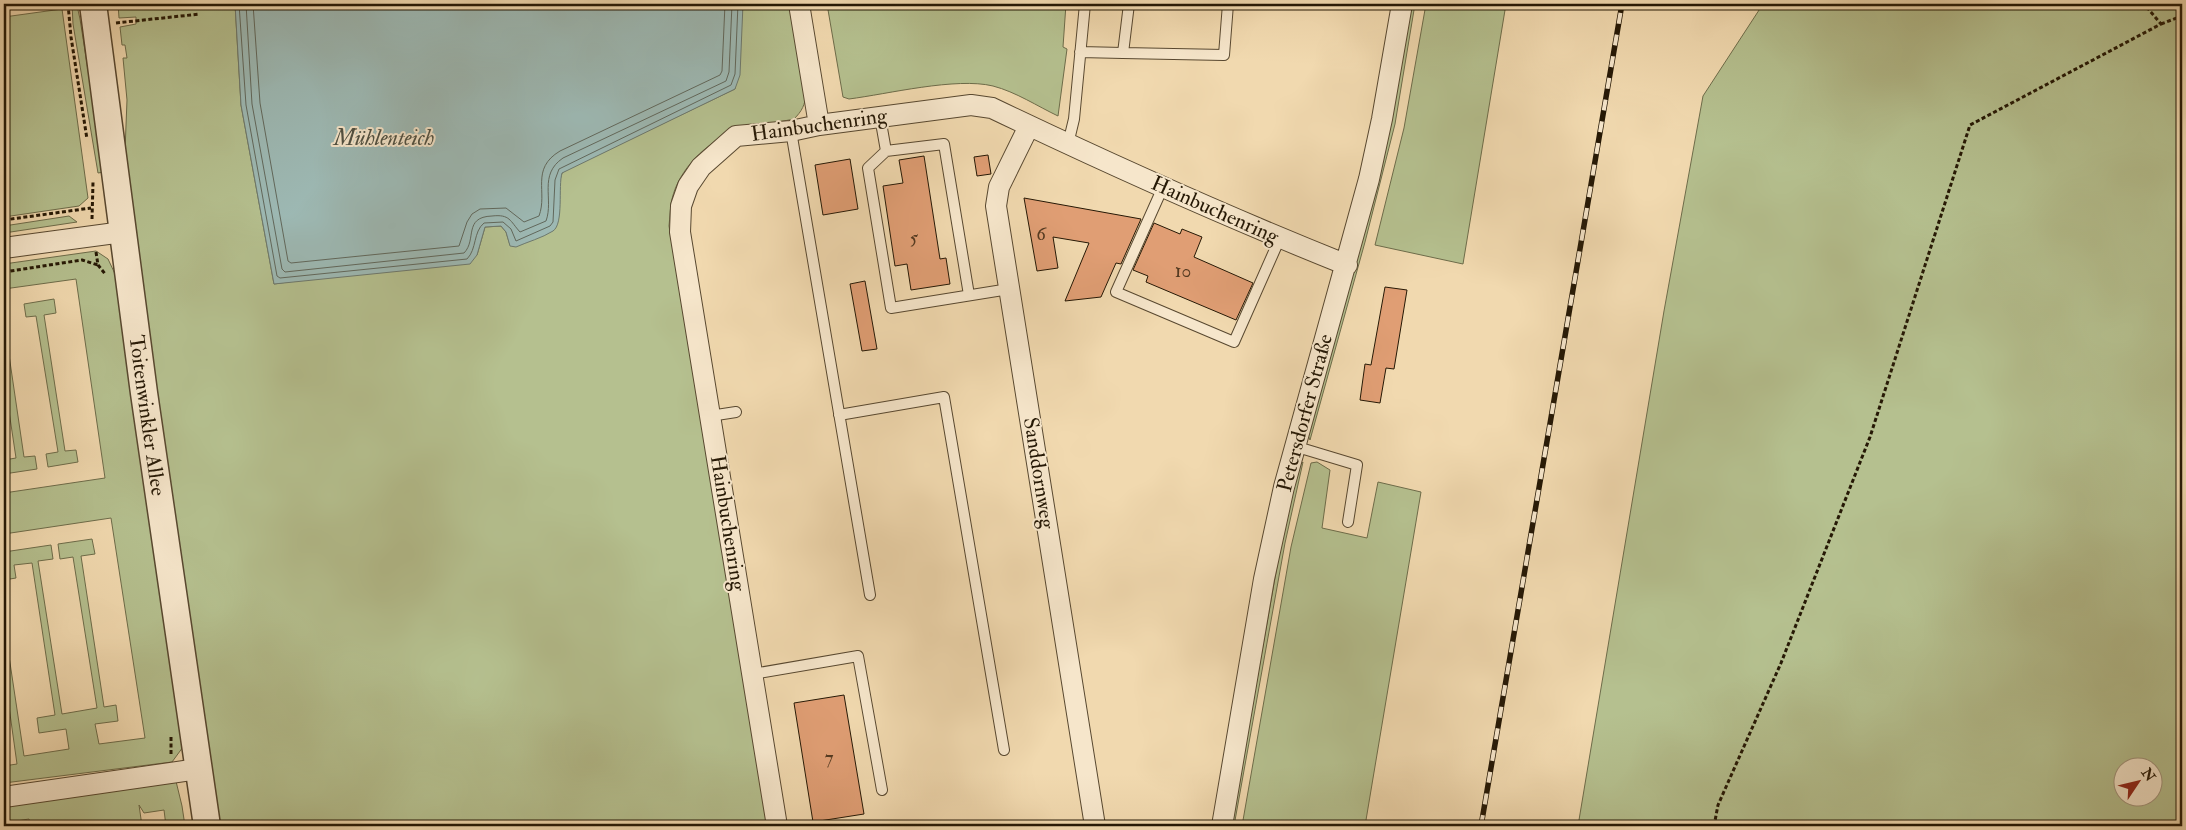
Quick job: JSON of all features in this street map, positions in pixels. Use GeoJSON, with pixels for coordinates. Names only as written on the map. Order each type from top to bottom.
{"type":"FeatureCollection","features":[{"type":"Feature","properties":{"kind":"street","name":"Toitenwinkler Allee"},"geometry":{"type":"LineString","coordinates":[[93,4],[123,232],[207,826]]}},
{"type":"Feature","properties":{"kind":"street"},"geometry":{"type":"LineString","coordinates":[[799,4],[819,125]]}},
{"type":"Feature","properties":{"kind":"street","name":"Petersdorfer Straße"},"geometry":{"type":"LineString","coordinates":[[1222,826],[1264,579],[1294,446],[1347,265],[1380,128],[1402,4]]}},
{"type":"Feature","properties":{"kind":"street","name":"Hainbuchenring"},"geometry":{"type":"LineString","coordinates":[[777,826],[680,232],[681,206],[688,186],[700,167],[736,136],[791,131],[819,125],[972,105],[992,108],[1163,187],[1347,265]]}},
{"type":"Feature","properties":{"kind":"street","name":"Sanddornweg"},"geometry":{"type":"LineString","coordinates":[[1029,126],[999,187],[996,206],[1095,826]]}},
{"type":"Feature","properties":{"kind":"street"},"geometry":{"type":"LineString","coordinates":[[4,248],[123,232]]}},
{"type":"Feature","properties":{"kind":"street"},"geometry":{"type":"LineString","coordinates":[[4,797],[198,769]]}},
{"type":"Feature","properties":{"kind":"lane"},"geometry":{"type":"LineString","coordinates":[[1068,144],[1074,119],[1085,4]]}},
{"type":"Feature","properties":{"kind":"lane"},"geometry":{"type":"LineString","coordinates":[[1123,53],[1129,4]]}},
{"type":"Feature","properties":{"kind":"lane"},"geometry":{"type":"LineString","coordinates":[[1080,52],[1224,55],[1228,4]]}},
{"type":"Feature","properties":{"kind":"lane"},"geometry":{"type":"LineString","coordinates":[[880,117],[886,151]]}},
{"type":"Feature","properties":{"kind":"lane"},"geometry":{"type":"LineString","coordinates":[[791,131],[870,595]]}},
{"type":"Feature","properties":{"kind":"lane"},"geometry":{"type":"LineString","coordinates":[[969,295],[944,144],[886,151],[868,168],[891,308],[1009,289]]}},
{"type":"Feature","properties":{"kind":"lane"},"geometry":{"type":"LineString","coordinates":[[1163,187],[1116,292],[1234,342],[1280,238]]}},
{"type":"Feature","properties":{"kind":"lane"},"geometry":{"type":"LineString","coordinates":[[839,415],[944,397],[1004,750]]}},
{"type":"Feature","properties":{"kind":"lane"},"geometry":{"type":"LineString","coordinates":[[710,416],[736,412]]}},
{"type":"Feature","properties":{"kind":"lane"},"geometry":{"type":"LineString","coordinates":[[1294,446],[1357,465],[1348,522]]}},
{"type":"Feature","properties":{"kind":"lane"},"geometry":{"type":"LineString","coordinates":[[753,674],[858,656],[882,790]]}},
{"type":"Feature","properties":{"kind":"path"},"geometry":{"type":"LineString","coordinates":[[2144,4],[2161,24]]}},
{"type":"Feature","properties":{"kind":"path"},"geometry":{"type":"LineString","coordinates":[[113,23],[200,14]]}},
{"type":"Feature","properties":{"kind":"path"},"geometry":{"type":"LineString","coordinates":[[1714,826],[1718,804],[1781,663],[1870,437],[1970,125],[2161,24],[2182,16]]}},
{"type":"Feature","properties":{"kind":"path"},"geometry":{"type":"LineString","coordinates":[[4,220],[91,208]]}},
{"type":"Feature","properties":{"kind":"path"},"geometry":{"type":"LineString","coordinates":[[4,272],[82,260],[98,264]]}},
{"type":"Feature","properties":{"kind":"green space"},"geometry":{"type":"Polygon","coordinates":[[[72,4],[78,10],[80,19],[104,172],[98,173],[73,24],[72,4]]]}},
{"type":"Feature","properties":{"kind":"green space"},"geometry":{"type":"Polygon","coordinates":[[[118,4],[235,4],[241,105],[274,284],[477,255],[485,227],[501,226],[506,232],[510,245],[560,180],[562,173],[735,89],[743,4],[791,4],[806,94],[803,108],[794,119],[733,132],[704,150],[695,158],[681,177],[671,202],[669,226],[768,826],[217,826],[151,392],[125,151],[127,100],[123,58],[127,58],[125,45],[122,45],[120,27],[136,24],[136,17],[119,18],[118,4]]]}},
{"type":"Feature","properties":{"kind":"green space"},"geometry":{"type":"Polygon","coordinates":[[[827,4],[1066,4],[1063,47],[1067,49],[1058,116],[1010,92],[993,86],[978,84],[922,87],[849,99],[843,97],[827,4]]]}},
{"type":"Feature","properties":{"kind":"green space"},"geometry":{"type":"Polygon","coordinates":[[[1409,4],[1415,4],[1395,124],[1365,242],[1310,440],[1307,433],[1409,4]]]}},
{"type":"Feature","properties":{"kind":"green space"},"geometry":{"type":"Polygon","coordinates":[[[1426,4],[1506,4],[1463,264],[1375,245],[1404,128],[1426,4]]]}},
{"type":"Feature","properties":{"kind":"green space"},"geometry":{"type":"Polygon","coordinates":[[[1763,4],[2182,4],[2182,826],[1578,826],[1664,311],[1703,96],[1763,4]]]}},
{"type":"Feature","properties":{"kind":"green space"},"geometry":{"type":"Polygon","coordinates":[[[62,9],[88,198],[79,206],[4,217],[4,17],[62,9]]]}},
{"type":"Feature","properties":{"kind":"green space"},"geometry":{"type":"Polygon","coordinates":[[[69,216],[77,222],[4,233],[4,226],[69,216]]]}},
{"type":"Feature","properties":{"kind":"green space"},"geometry":{"type":"Polygon","coordinates":[[[96,251],[108,259],[116,276],[183,747],[172,762],[4,783],[4,766],[17,764],[4,671],[4,623],[24,756],[69,749],[66,729],[39,733],[37,718],[55,715],[32,563],[14,565],[16,578],[4,580],[4,552],[51,545],[53,559],[38,561],[62,714],[97,708],[73,557],[60,559],[58,544],[92,539],[95,554],[81,556],[104,707],[116,705],[118,721],[95,724],[99,744],[145,738],[111,518],[4,534],[4,493],[105,478],[76,279],[4,289],[4,264],[96,251]]]}},
{"type":"Feature","properties":{"kind":"green space"},"geometry":{"type":"Polygon","coordinates":[[[54,299],[56,313],[44,315],[65,451],[76,450],[78,462],[48,467],[46,454],[58,452],[36,316],[26,317],[24,304],[54,299]]]}},
{"type":"Feature","properties":{"kind":"green space"},"geometry":{"type":"Polygon","coordinates":[[[4,321],[24,457],[35,456],[37,469],[4,474],[4,460],[16,458],[4,378],[4,321]]]}},
{"type":"Feature","properties":{"kind":"green space"},"geometry":{"type":"Polygon","coordinates":[[[1303,462],[1285,543],[1234,826],[1231,826],[1281,544],[1297,468],[1303,462]]]}},
{"type":"Feature","properties":{"kind":"green space"},"geometry":{"type":"Polygon","coordinates":[[[1317,462],[1330,470],[1322,528],[1367,538],[1378,482],[1421,492],[1365,826],[1242,826],[1291,547],[1311,463],[1317,462]]]}},
{"type":"Feature","properties":{"kind":"green space"},"geometry":{"type":"Polygon","coordinates":[[[174,773],[185,826],[166,826],[164,810],[144,813],[139,805],[142,826],[31,826],[29,819],[4,823],[4,797],[174,773]]]}},
{"type":"Feature","properties":{"kind":"water","name":"Mühlenteich"},"geometry":{"type":"Polygon","coordinates":[[[235,4],[743,4],[740,75],[735,89],[562,173],[558,221],[553,231],[544,236],[516,247],[510,246],[506,232],[501,226],[485,227],[477,255],[470,264],[274,284],[241,105],[235,4]]]}},
{"type":"Feature","properties":{"kind":"building"},"geometry":{"type":"Polygon","coordinates":[[[988,155],[991,174],[977,176],[974,157],[988,155]]]}},
{"type":"Feature","properties":{"kind":"building"},"geometry":{"type":"Polygon","coordinates":[[[924,156],[940,259],[946,258],[950,284],[911,290],[907,264],[895,266],[883,186],[903,183],[899,160],[924,156]]]}},
{"type":"Feature","properties":{"kind":"building"},"geometry":{"type":"Polygon","coordinates":[[[850,159],[858,209],[823,215],[815,165],[850,159]]]}},
{"type":"Feature","properties":{"kind":"building"},"geometry":{"type":"Polygon","coordinates":[[[1024,198],[1141,219],[1121,264],[1116,263],[1101,297],[1065,301],[1089,243],[1053,237],[1058,268],[1037,271],[1024,198]]]}},
{"type":"Feature","properties":{"kind":"building"},"geometry":{"type":"Polygon","coordinates":[[[1154,223],[1180,234],[1182,229],[1202,237],[1194,257],[1253,283],[1236,320],[1146,282],[1148,276],[1133,270],[1154,223]]]}},
{"type":"Feature","properties":{"kind":"building"},"geometry":{"type":"Polygon","coordinates":[[[865,281],[877,349],[862,351],[850,284],[865,281]]]}},
{"type":"Feature","properties":{"kind":"building"},"geometry":{"type":"Polygon","coordinates":[[[1385,287],[1407,290],[1394,369],[1386,368],[1380,403],[1360,400],[1365,364],[1371,365],[1385,287]]]}},
{"type":"Feature","properties":{"kind":"building"},"geometry":{"type":"Polygon","coordinates":[[[844,695],[864,814],[813,822],[794,703],[844,695]]]}},
{"type":"Feature","properties":{"kind":"railway"},"geometry":{"type":"LineString","coordinates":[[1481,826],[1622,4]]}}]}
